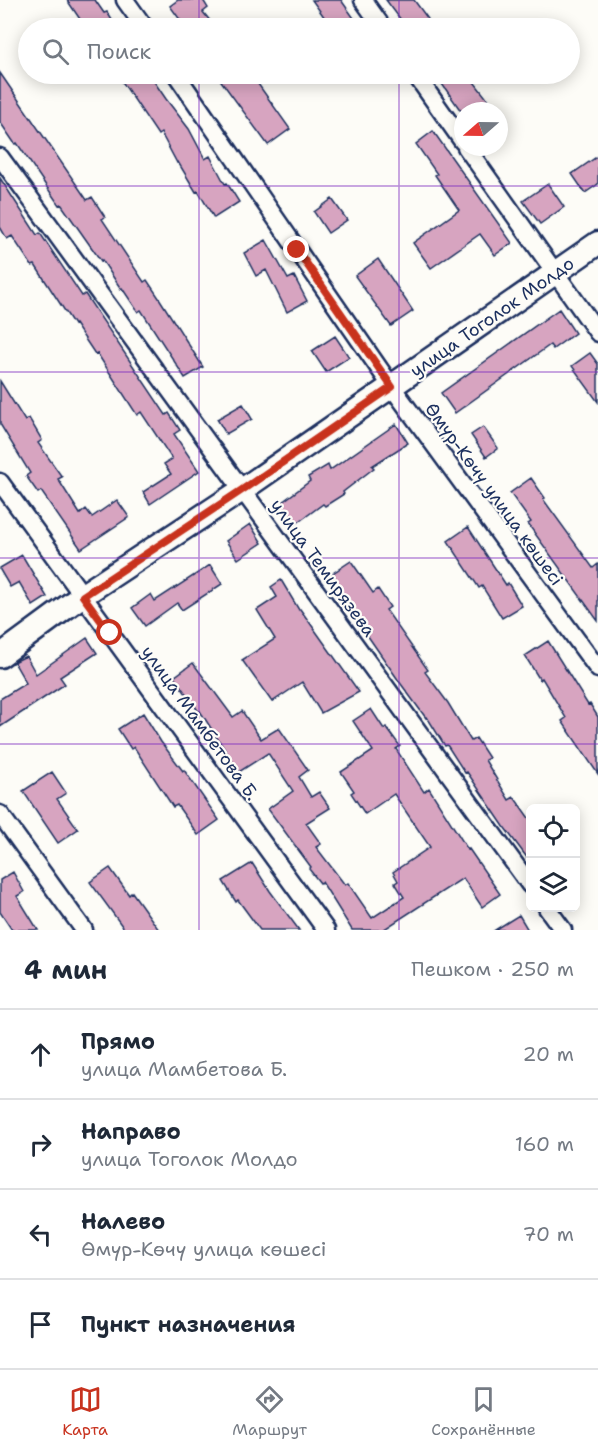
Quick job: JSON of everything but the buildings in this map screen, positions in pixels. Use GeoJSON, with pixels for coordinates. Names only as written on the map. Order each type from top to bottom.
{"type":"FeatureCollection","features":[{"type":"Feature","properties":{"kind":"street"},"geometry":{"type":"LineString","coordinates":[[125,0],[138,18]]}},
{"type":"Feature","properties":{"kind":"street"},"geometry":{"type":"LineString","coordinates":[[363,0],[376,18]]}},
{"type":"Feature","properties":{"kind":"street","name":"Өмүр-Көчү улица көшесі"},"geometry":{"type":"LineString","coordinates":[[183,84],[392,387],[598,669]]}},
{"type":"Feature","properties":{"kind":"street"},"geometry":{"type":"LineString","coordinates":[[422,84],[454,129]]}},
{"type":"Feature","properties":{"kind":"street"},"geometry":{"type":"LineString","coordinates":[[472,156],[598,333]]}},
{"type":"Feature","properties":{"kind":"street","name":"улица Темирязева"},"geometry":{"type":"LineString","coordinates":[[0,157],[526,878]]}},
{"type":"Feature","properties":{"kind":"street","name":"улица Тоголок Молдо"},"geometry":{"type":"LineString","coordinates":[[0,656],[83,596],[242,490],[598,243]]}},
{"type":"Feature","properties":{"kind":"street","name":"улица Мамбетова Б."},"geometry":{"type":"LineString","coordinates":[[0,482],[326,930]]}},
{"type":"Feature","properties":{"kind":"street"},"geometry":{"type":"LineString","coordinates":[[0,814],[84,930]]}},
{"type":"Feature","properties":{"kind":"street"},"geometry":{"type":"LineString","coordinates":[[550,912],[563,930]]}},
{"type":"Feature","properties":{"kind":"route"},"geometry":{"type":"LineString","coordinates":[[110,633],[83,596],[392,387],[297,250]]}}]}
